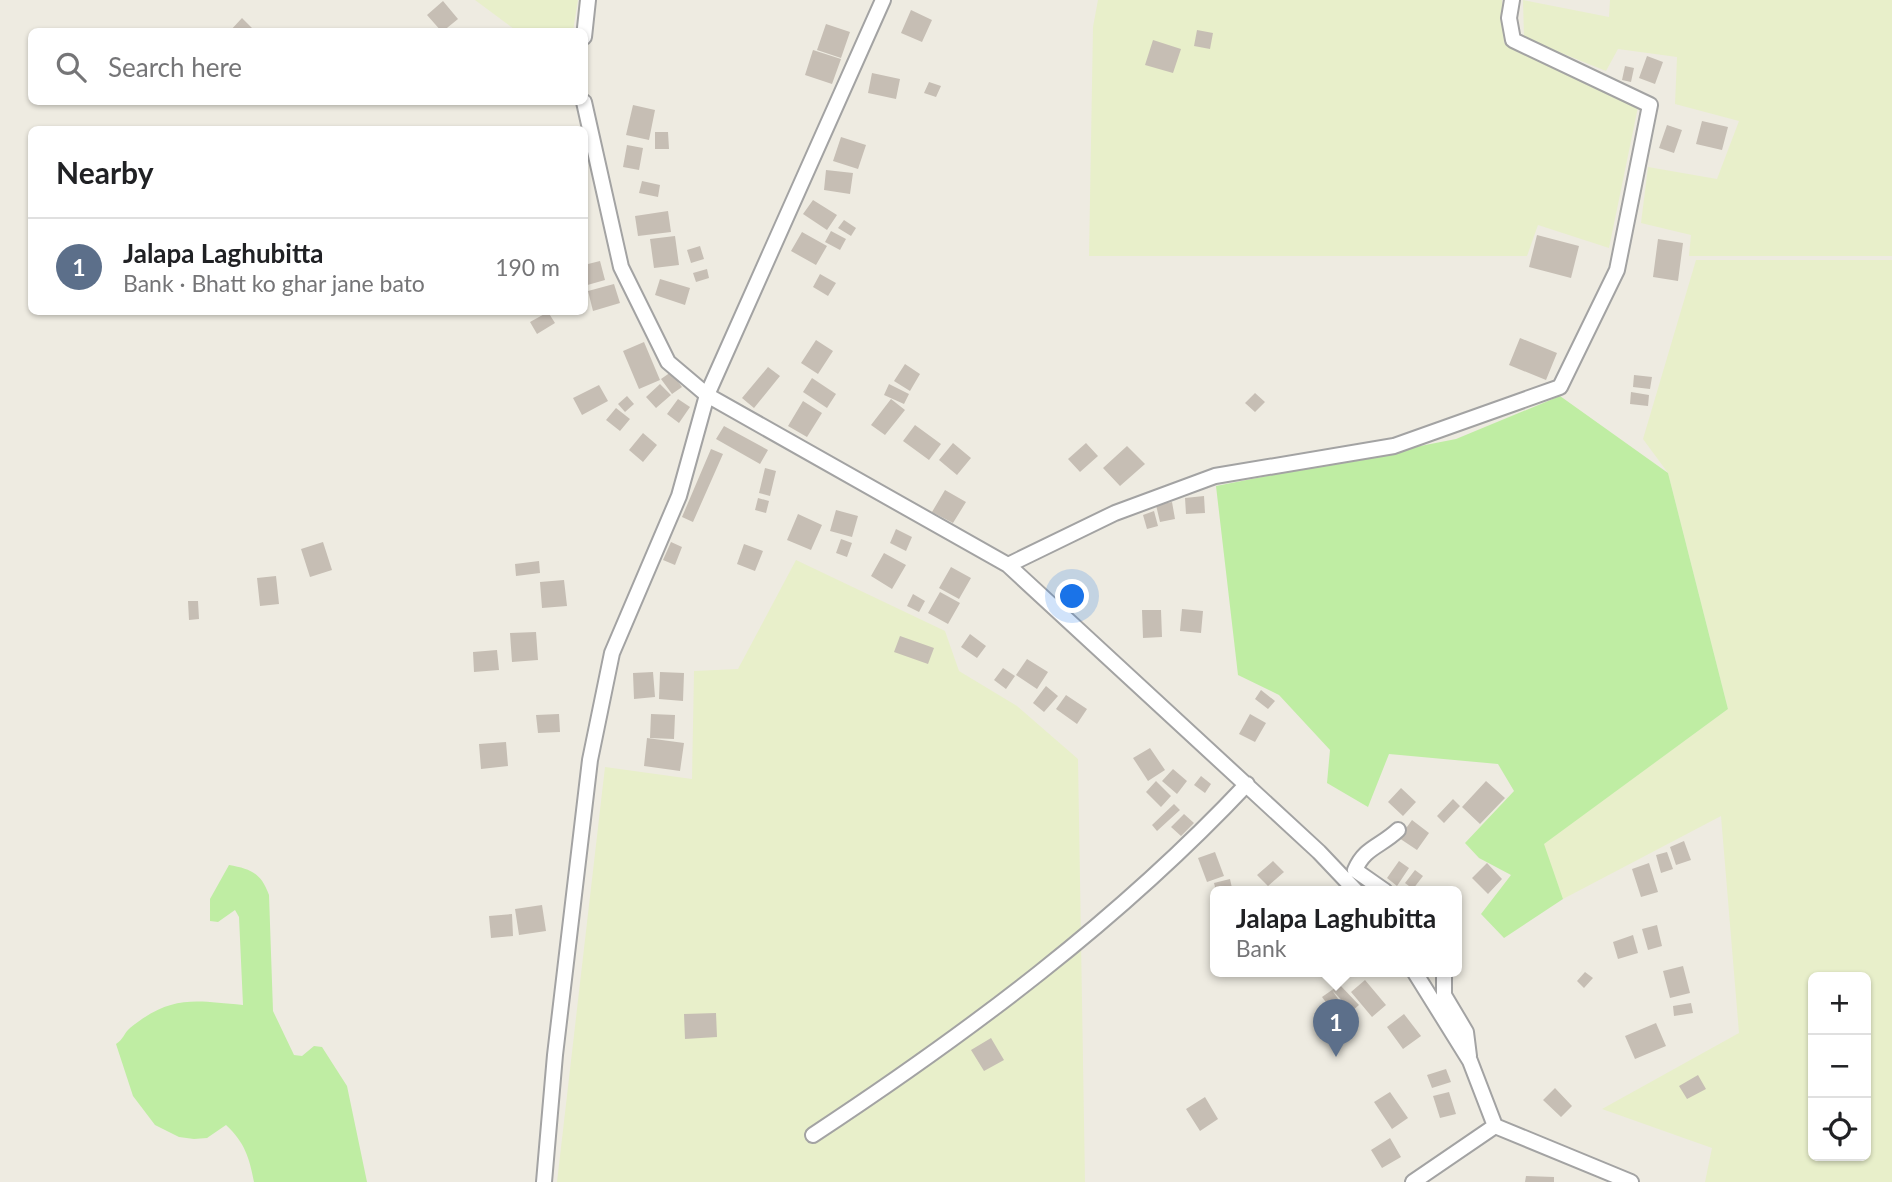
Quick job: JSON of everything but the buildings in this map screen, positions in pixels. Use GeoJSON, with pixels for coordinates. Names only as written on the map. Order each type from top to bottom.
{"type":"FeatureCollection","features":[{"type":"Feature","properties":{"kind":"street"},"geometry":{"type":"LineString","coordinates":[[585,28],[588,0]]}},
{"type":"Feature","properties":{"kind":"street"},"geometry":{"type":"LineString","coordinates":[[544,1182],[555,1055],[590,760],[612,653],[679,496],[707,395],[883,0]]}},
{"type":"Feature","properties":{"kind":"street"},"geometry":{"type":"LineString","coordinates":[[1008,565],[1115,513],[1215,475],[1394,446],[1560,387],[1617,270],[1650,105],[1513,40],[1508,18],[1512,0]]}},
{"type":"Feature","properties":{"kind":"street"},"geometry":{"type":"LineString","coordinates":[[585,105],[621,267],[668,362],[707,395],[1008,565],[1320,852],[1351,886]]}},
{"type":"Feature","properties":{"kind":"street"},"geometry":{"type":"LineString","coordinates":[[813,1135],[1002,1004],[1050,966],[1163,868],[1247,784]]}},
{"type":"Feature","properties":{"kind":"street"},"geometry":{"type":"LineString","coordinates":[[1378,886],[1354,870],[1362,854],[1398,831]]}},
{"type":"Feature","properties":{"kind":"street"},"geometry":{"type":"LineString","coordinates":[[1418,977],[1470,1061],[1495,1125],[1631,1182]]}},
{"type":"Feature","properties":{"kind":"street"},"geometry":{"type":"LineString","coordinates":[[1444,977],[1444,995],[1466,1032],[1470,1061]]}},
{"type":"Feature","properties":{"kind":"street"},"geometry":{"type":"LineString","coordinates":[[1413,1182],[1495,1125]]}},
{"type":"Feature","properties":{"kind":"green space"},"geometry":{"type":"Polygon","coordinates":[[[475,0],[578,0],[573,28],[513,28],[475,0]]]}},
{"type":"Feature","properties":{"kind":"green space"},"geometry":{"type":"Polygon","coordinates":[[[1098,0],[1502,0],[1504,43],[1638,107],[1609,248],[1538,225],[1527,256],[1089,256],[1093,27],[1098,0]]]}},
{"type":"Feature","properties":{"kind":"green space"},"geometry":{"type":"Polygon","coordinates":[[[1523,0],[1609,17],[1610,0],[1892,0],[1892,256],[1689,256],[1691,235],[1641,223],[1648,167],[1717,179],[1739,121],[1675,104],[1677,57],[1618,49],[1606,71],[1524,38],[1523,0]]]}},
{"type":"Feature","properties":{"kind":"green space"},"geometry":{"type":"Polygon","coordinates":[[[1696,260],[1892,260],[1892,1182],[1705,1182],[1712,1148],[1602,1109],[1739,1033],[1721,816],[1563,899],[1543,844],[1728,709],[1668,473],[1643,439],[1696,260]]]}},
{"type":"Feature","properties":{"kind":"green space"},"geometry":{"type":"Polygon","coordinates":[[[1560,396],[1668,473],[1728,709],[1544,844],[1563,899],[1504,938],[1481,914],[1511,875],[1479,858],[1465,843],[1514,791],[1498,764],[1389,754],[1368,807],[1327,783],[1330,750],[1279,695],[1238,675],[1216,486],[1456,439],[1560,396]]]}},
{"type":"Feature","properties":{"kind":"green space"},"geometry":{"type":"Polygon","coordinates":[[[796,560],[945,631],[959,671],[1017,706],[1078,759],[1085,1182],[557,1182],[605,767],[692,779],[694,671],[738,669],[796,560]]]}},
{"type":"Feature","properties":{"kind":"green space"},"geometry":{"type":"Polygon","coordinates":[[[229,865],[254,873],[266,888],[269,895],[273,1011],[294,1055],[302,1056],[314,1046],[322,1047],[347,1086],[367,1182],[254,1182],[245,1151],[226,1125],[207,1138],[179,1137],[155,1125],[133,1096],[116,1044],[130,1028],[159,1010],[184,1002],[243,1005],[239,917],[235,910],[218,922],[210,921],[210,899],[229,865]]]}},
{"type":"Feature","properties":{"kind":"place","name":"Jalapa Laghubitta"},"geometry":{"type":"Point","coordinates":[1336,1057]}}]}
